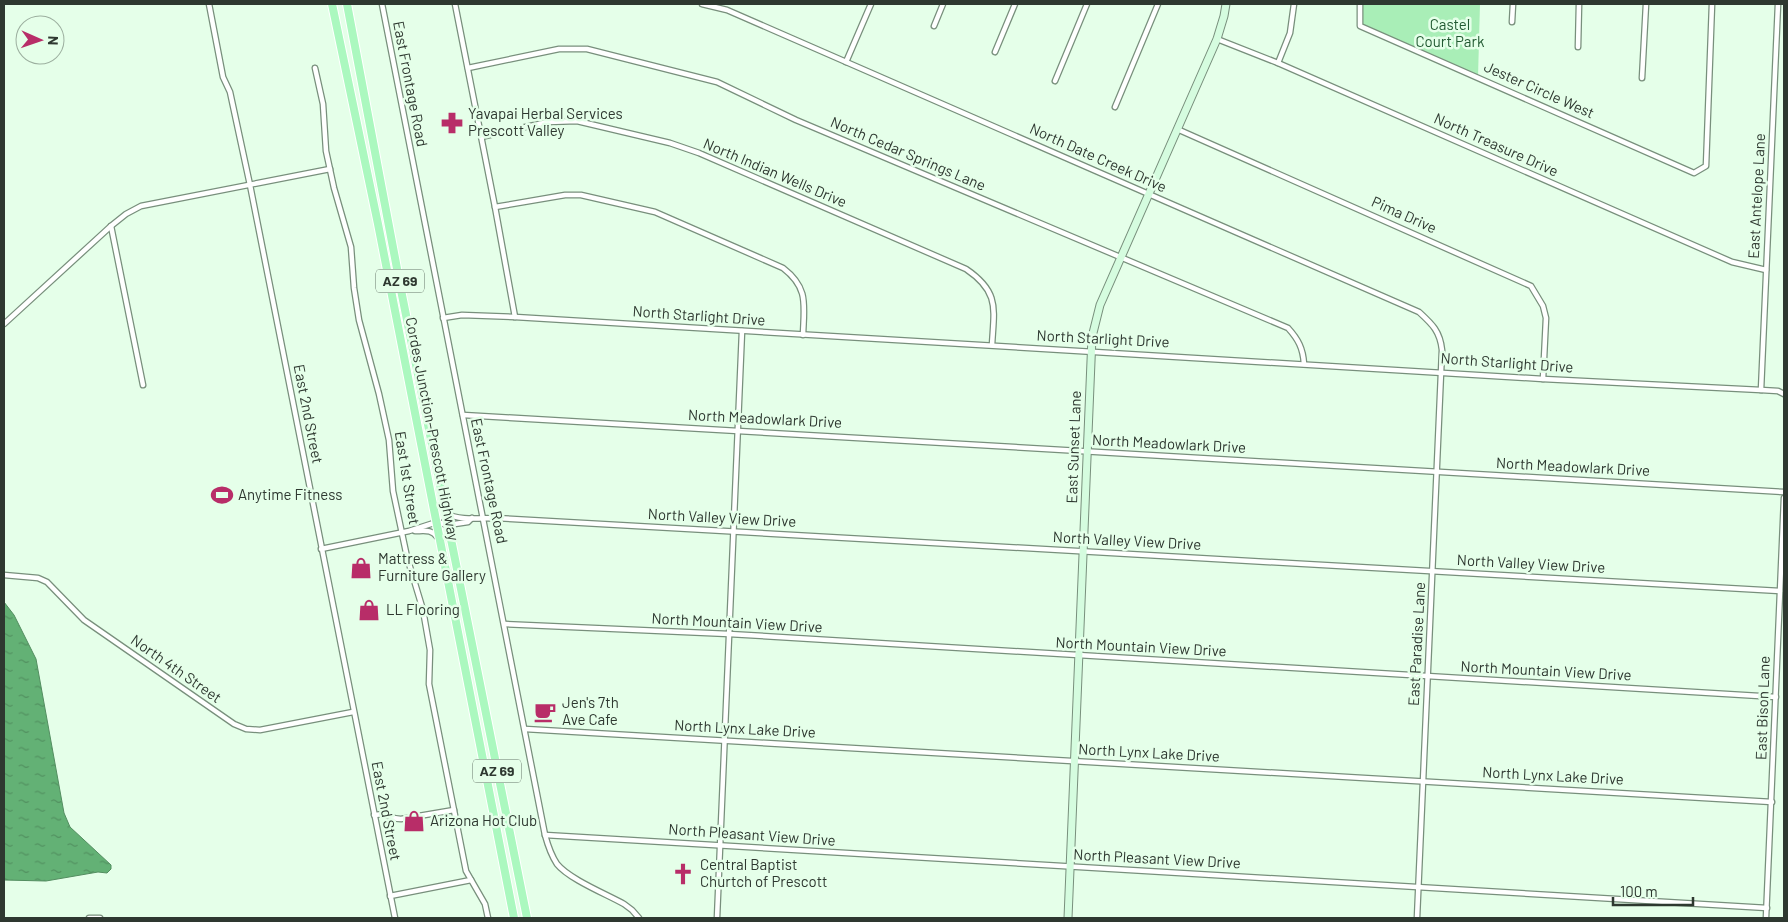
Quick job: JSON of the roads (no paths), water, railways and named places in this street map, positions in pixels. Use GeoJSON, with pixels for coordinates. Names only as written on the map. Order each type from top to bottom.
{"type":"FeatureCollection","features":[{"type":"Feature","properties":{"kind":"main road","name":"Cordes Junction–Prescott Highway"},"geometry":{"type":"LineString","coordinates":[[332,4],[378,224],[514,918]]}},
{"type":"Feature","properties":{"kind":"main road","name":"Cordes Junction–Prescott Highway"},"geometry":{"type":"LineString","coordinates":[[347,4],[448,526],[527,918]]}},
{"type":"Feature","properties":{"kind":"street","name":"East 2nd Street"},"geometry":{"type":"LineString","coordinates":[[209,4],[223,77],[230,92],[250,185],[394,918]]}},
{"type":"Feature","properties":{"kind":"street","name":"East Frontage Road"},"geometry":{"type":"LineString","coordinates":[[382,4],[550,853],[558,865],[569,874],[624,904],[639,918]]}},
{"type":"Feature","properties":{"kind":"street"},"geometry":{"type":"LineString","coordinates":[[455,4],[496,207],[515,317]]}},
{"type":"Feature","properties":{"kind":"street","name":"North Date Creek Drive"},"geometry":{"type":"LineString","coordinates":[[702,4],[727,10],[1418,312],[1432,324],[1440,337],[1442,372]]}},
{"type":"Feature","properties":{"kind":"street"},"geometry":{"type":"LineString","coordinates":[[846,62],[872,4]]}},
{"type":"Feature","properties":{"kind":"street"},"geometry":{"type":"LineString","coordinates":[[934,26],[943,4]]}},
{"type":"Feature","properties":{"kind":"street"},"geometry":{"type":"LineString","coordinates":[[995,52],[1015,4]]}},
{"type":"Feature","properties":{"kind":"street"},"geometry":{"type":"LineString","coordinates":[[1055,81],[1087,4]]}},
{"type":"Feature","properties":{"kind":"street"},"geometry":{"type":"LineString","coordinates":[[1115,107],[1158,4]]}},
{"type":"Feature","properties":{"kind":"street","name":"East Sunset Lane"},"geometry":{"type":"LineString","coordinates":[[1068,918],[1092,337],[1100,305],[1217,39],[1226,4]]}},
{"type":"Feature","properties":{"kind":"street"},"geometry":{"type":"LineString","coordinates":[[1278,63],[1290,33],[1294,4]]}},
{"type":"Feature","properties":{"kind":"street","name":"Jester Circle West"},"geometry":{"type":"LineString","coordinates":[[1360,4],[1360,26],[1694,173],[1706,166],[1712,4]]}},
{"type":"Feature","properties":{"kind":"street"},"geometry":{"type":"LineString","coordinates":[[1512,22],[1513,4]]}},
{"type":"Feature","properties":{"kind":"street"},"geometry":{"type":"LineString","coordinates":[[1578,47],[1579,4]]}},
{"type":"Feature","properties":{"kind":"street"},"geometry":{"type":"LineString","coordinates":[[1642,78],[1646,4]]}},
{"type":"Feature","properties":{"kind":"street","name":"East Antelope Lane"},"geometry":{"type":"LineString","coordinates":[[1761,390],[1778,4]]}},
{"type":"Feature","properties":{"kind":"street","name":"North Treasure Drive"},"geometry":{"type":"LineString","coordinates":[[1217,39],[1278,63],[1734,262],[1766,270]]}},
{"type":"Feature","properties":{"kind":"street","name":"North Cedar Springs Lane"},"geometry":{"type":"LineString","coordinates":[[468,68],[559,49],[587,49],[717,82],[796,120],[1288,328],[1298,338],[1304,352],[1304,364]]}},
{"type":"Feature","properties":{"kind":"street","name":"East 1st Street"},"geometry":{"type":"LineString","coordinates":[[315,68],[323,104],[326,151],[351,247],[359,320],[389,440],[393,491],[407,556],[423,610],[430,650],[429,684],[466,871],[485,904],[488,918]]}},
{"type":"Feature","properties":{"kind":"street","name":"North Indian Wells Drive"},"geometry":{"type":"LineString","coordinates":[[482,137],[548,122],[577,121],[670,143],[699,153],[966,269],[980,278],[988,287],[994,310],[992,345]]}},
{"type":"Feature","properties":{"kind":"street","name":"Pima Drive"},"geometry":{"type":"LineString","coordinates":[[1178,130],[1531,286],[1543,306],[1546,318],[1543,379]]}},
{"type":"Feature","properties":{"kind":"street"},"geometry":{"type":"LineString","coordinates":[[4,324],[111,226],[126,214],[141,206],[330,169]]}},
{"type":"Feature","properties":{"kind":"street"},"geometry":{"type":"LineString","coordinates":[[496,207],[565,195],[581,195],[655,212],[783,268],[794,276],[805,298],[803,335]]}},
{"type":"Feature","properties":{"kind":"street"},"geometry":{"type":"LineString","coordinates":[[111,226],[143,385]]}},
{"type":"Feature","properties":{"kind":"street","name":"North Starlight Drive"},"geometry":{"type":"LineString","coordinates":[[443,318],[462,315],[515,317],[1543,379],[1761,390]]}},
{"type":"Feature","properties":{"kind":"street"},"geometry":{"type":"LineString","coordinates":[[717,918],[736,430],[742,331]]}},
{"type":"Feature","properties":{"kind":"street","name":"East Paradise Lane"},"geometry":{"type":"LineString","coordinates":[[1417,918],[1442,372]]}},
{"type":"Feature","properties":{"kind":"street"},"geometry":{"type":"LineString","coordinates":[[1761,390],[1778,391],[1784,394]]}},
{"type":"Feature","properties":{"kind":"street","name":"North Meadowlark Drive"},"geometry":{"type":"LineString","coordinates":[[463,415],[1784,492]]}},
{"type":"Feature","properties":{"kind":"street","name":"East Bison Lane"},"geometry":{"type":"LineString","coordinates":[[1766,918],[1784,498]]}},
{"type":"Feature","properties":{"kind":"street","name":"North Valley View Drive"},"geometry":{"type":"LineString","coordinates":[[446,513],[456,517],[472,518],[732,530],[1780,591]]}},
{"type":"Feature","properties":{"kind":"street","name":"North Valley View Drive"},"geometry":{"type":"LineString","coordinates":[[448,526],[468,522],[472,518]]}},
{"type":"Feature","properties":{"kind":"street"},"geometry":{"type":"LineString","coordinates":[[321,549],[402,533],[437,522],[448,526]]}},
{"type":"Feature","properties":{"kind":"street"},"geometry":{"type":"LineString","coordinates":[[409,531],[432,532],[440,542]]}},
{"type":"Feature","properties":{"kind":"street","name":"North 4th Street"},"geometry":{"type":"LineString","coordinates":[[4,575],[38,578],[47,582],[84,620],[234,724],[246,729],[260,730],[353,712]]}},
{"type":"Feature","properties":{"kind":"street","name":"North Mountain View Drive"},"geometry":{"type":"LineString","coordinates":[[505,624],[729,634],[1776,697]]}},
{"type":"Feature","properties":{"kind":"street","name":"North Lynx Lake Drive"},"geometry":{"type":"LineString","coordinates":[[525,729],[1772,802]]}},
{"type":"Feature","properties":{"kind":"street"},"geometry":{"type":"LineString","coordinates":[[374,815],[384,814],[394,819],[401,819],[454,810]]}},
{"type":"Feature","properties":{"kind":"street","name":"North Pleasant View Drive"},"geometry":{"type":"LineString","coordinates":[[545,835],[1767,908]]}},
{"type":"Feature","properties":{"kind":"street"},"geometry":{"type":"LineString","coordinates":[[390,896],[470,880]]}},
{"type":"Feature","properties":{"kind":"street"},"geometry":{"type":"LineString","coordinates":[[89,918],[100,918]]}},
{"type":"Feature","properties":{"kind":"water"},"geometry":{"type":"Polygon","coordinates":[[[4,602],[14,615],[36,659],[64,813],[70,827],[111,865],[111,869],[107,873],[98,872],[46,881],[4,880],[4,602]]]}},
{"type":"Feature","properties":{"kind":"place","name":"Yavapai Herbal Services Prescott Valley"},"geometry":{"type":"Point","coordinates":[452,123]}},
{"type":"Feature","properties":{"kind":"place","name":"Anytime Fitness"},"geometry":{"type":"Point","coordinates":[222,495]}},
{"type":"Feature","properties":{"kind":"place","name":"Mattress & Furniture Gallery"},"geometry":{"type":"Point","coordinates":[361,568]}},
{"type":"Feature","properties":{"kind":"place","name":"LL Flooring"},"geometry":{"type":"Point","coordinates":[369,610]}},
{"type":"Feature","properties":{"kind":"place","name":"Jen's 7th Ave Cafe"},"geometry":{"type":"Point","coordinates":[545,712]}},
{"type":"Feature","properties":{"kind":"place","name":"Arizona Hot Club"},"geometry":{"type":"Point","coordinates":[414,821]}},
{"type":"Feature","properties":{"kind":"place","name":"Central Baptist Churtch of Prescott"},"geometry":{"type":"Point","coordinates":[683,874]}},
{"type":"Feature","properties":{"kind":"park label","name":"Castel Court Park"},"geometry":{"type":"Point","coordinates":[1450,34]}}]}
